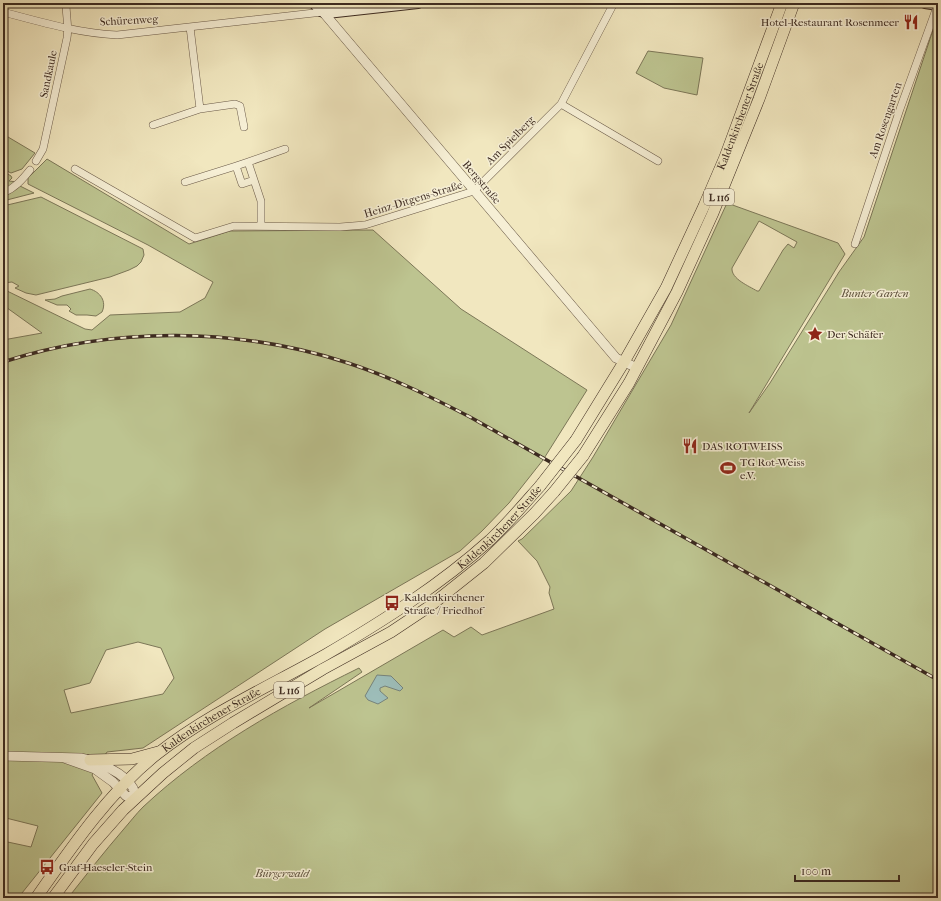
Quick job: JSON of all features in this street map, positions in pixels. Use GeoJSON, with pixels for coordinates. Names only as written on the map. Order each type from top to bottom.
{"type":"FeatureCollection","features":[{"type":"Feature","properties":{"kind":"main road","name":"Bergstraße"},"geometry":{"type":"LineString","coordinates":[[314,3],[323,12]]}},
{"type":"Feature","properties":{"kind":"main road","name":"Schürenweg"},"geometry":{"type":"LineString","coordinates":[[323,12],[330,13],[398,4],[418,3]]}},
{"type":"Feature","properties":{"kind":"main road","name":"Kaldenkirchener Straße"},"geometry":{"type":"LineString","coordinates":[[36,898],[110,799],[123,785],[160,752],[182,735],[204,721],[324,655],[422,595],[491,539],[540,486],[576,440],[624,362],[666,288],[704,206],[747,102],[782,3]]}},
{"type":"Feature","properties":{"kind":"main road","name":"Kaldenkirchener Straße"},"geometry":{"type":"LineString","coordinates":[[53,898],[94,844],[123,810],[163,773],[194,748],[324,669],[392,632],[430,606],[484,563],[534,514],[554,492],[583,456],[629,383],[677,292],[713,213],[759,99],[794,3]]}},
{"type":"Feature","properties":{"kind":"main road"},"geometry":{"type":"LineString","coordinates":[[925,3],[938,5]]}},
{"type":"Feature","properties":{"kind":"main road"},"geometry":{"type":"LineString","coordinates":[[90,760],[132,759],[160,752]]}},
{"type":"Feature","properties":{"kind":"street","name":"Sandkaule"},"geometry":{"type":"LineString","coordinates":[[36,161],[43,149],[68,30],[66,3]]}},
{"type":"Feature","properties":{"kind":"street","name":"Am Spielberg"},"geometry":{"type":"LineString","coordinates":[[474,191],[561,104],[614,3]]}},
{"type":"Feature","properties":{"kind":"street","name":"Am Rosengarten"},"geometry":{"type":"LineString","coordinates":[[855,244],[900,109],[938,5]]}},
{"type":"Feature","properties":{"kind":"street","name":"Schürenweg"},"geometry":{"type":"LineString","coordinates":[[3,12],[68,30],[94,34],[117,35],[323,12]]}},
{"type":"Feature","properties":{"kind":"street","name":"Bergstraße"},"geometry":{"type":"LineString","coordinates":[[323,12],[616,358],[637,368]]}},
{"type":"Feature","properties":{"kind":"street"},"geometry":{"type":"LineString","coordinates":[[190,28],[200,109]]}},
{"type":"Feature","properties":{"kind":"street"},"geometry":{"type":"LineString","coordinates":[[153,125],[200,109],[235,104],[240,106],[244,127]]}},
{"type":"Feature","properties":{"kind":"street"},"geometry":{"type":"LineString","coordinates":[[561,104],[658,161]]}},
{"type":"Feature","properties":{"kind":"street"},"geometry":{"type":"LineString","coordinates":[[185,182],[285,149]]}},
{"type":"Feature","properties":{"kind":"street"},"geometry":{"type":"LineString","coordinates":[[248,162],[261,201],[261,226]]}},
{"type":"Feature","properties":{"kind":"street"},"geometry":{"type":"LineString","coordinates":[[236,166],[242,184],[254,180]]}},
{"type":"Feature","properties":{"kind":"street","name":"Heinz-Ditgens-Straße"},"geometry":{"type":"LineString","coordinates":[[75,169],[195,238],[234,226],[340,227],[365,225],[474,191]]}},
{"type":"Feature","properties":{"kind":"street"},"geometry":{"type":"LineString","coordinates":[[3,193],[19,183],[30,170]]}},
{"type":"Feature","properties":{"kind":"street"},"geometry":{"type":"LineString","coordinates":[[3,756],[81,758],[90,760],[103,765],[120,775],[126,796],[136,798]]}},
{"type":"Feature","properties":{"kind":"street"},"geometry":{"type":"LineString","coordinates":[[64,758],[95,769],[113,782],[123,785]]}},
{"type":"Feature","properties":{"kind":"green space"},"geometry":{"type":"Polygon","coordinates":[[[938,15],[938,898],[68,898],[143,807],[192,766],[273,713],[359,668],[362,672],[309,708],[443,630],[454,637],[471,627],[482,635],[554,609],[549,593],[550,587],[537,561],[518,541],[522,539],[571,491],[593,457],[671,325],[727,203],[838,243],[845,254],[749,413],[770,383],[839,272],[864,237],[938,15]],[[759,221],[732,268],[734,276],[741,282],[759,291],[783,250],[788,244],[794,248],[797,242],[759,221]]]}},
{"type":"Feature","properties":{"kind":"green space"},"geometry":{"type":"Polygon","coordinates":[[[648,51],[703,58],[697,95],[664,88],[636,73],[648,51]]]}},
{"type":"Feature","properties":{"kind":"green space"},"geometry":{"type":"Polygon","coordinates":[[[3,134],[35,153],[22,169],[11,173],[3,169],[3,134]]]}},
{"type":"Feature","properties":{"kind":"green space"},"geometry":{"type":"Polygon","coordinates":[[[47,159],[189,244],[230,231],[373,230],[461,309],[587,390],[543,460],[509,503],[460,551],[325,629],[143,748],[107,752],[92,775],[102,793],[18,898],[3,898],[3,841],[31,847],[38,826],[6,818],[3,820],[3,340],[42,333],[3,305],[3,289],[85,329],[92,330],[110,315],[180,312],[205,298],[213,282],[148,245],[28,184],[28,178],[47,159]],[[138,642],[106,650],[90,683],[64,690],[71,713],[163,694],[174,678],[161,648],[138,642]]]}},
{"type":"Feature","properties":{"kind":"green space"},"geometry":{"type":"Polygon","coordinates":[[[3,171],[11,176],[12,178],[9,181],[17,182],[3,190],[3,171]]]}},
{"type":"Feature","properties":{"kind":"green space"},"geometry":{"type":"Polygon","coordinates":[[[20,186],[34,193],[3,201],[3,195],[20,186]]]}},
{"type":"Feature","properties":{"kind":"green space"},"geometry":{"type":"Polygon","coordinates":[[[41,197],[143,249],[144,255],[141,262],[129,270],[110,277],[36,295],[26,293],[15,288],[19,286],[12,282],[3,283],[3,206],[41,197]]]}},
{"type":"Feature","properties":{"kind":"green space"},"geometry":{"type":"Polygon","coordinates":[[[90,289],[94,290],[100,295],[104,304],[102,312],[96,316],[76,315],[69,311],[71,309],[67,305],[57,305],[45,300],[55,299],[90,289]]]}},
{"type":"Feature","properties":{"kind":"water"},"geometry":{"type":"Polygon","coordinates":[[[377,675],[391,676],[403,688],[400,691],[385,686],[380,688],[380,691],[388,698],[378,704],[368,700],[365,696],[377,675]]]}},
{"type":"Feature","properties":{"kind":"railway"},"geometry":{"type":"LineString","coordinates":[[3,362],[45,350],[88,342],[132,337],[176,336],[220,337],[263,343],[306,351],[348,363],[395,381],[470,417],[938,680]]}},
{"type":"Feature","properties":{"kind":"place","name":"Hotel-Restaurant Rosenmeer"},"geometry":{"type":"Point","coordinates":[911,22]}},
{"type":"Feature","properties":{"kind":"place","name":"Der Schäfer"},"geometry":{"type":"Point","coordinates":[815,334]}},
{"type":"Feature","properties":{"kind":"place","name":"DAS ROTWEISS"},"geometry":{"type":"Point","coordinates":[690,446]}},
{"type":"Feature","properties":{"kind":"place","name":"TG Rot-Weiss e.V."},"geometry":{"type":"Point","coordinates":[728,468]}},
{"type":"Feature","properties":{"kind":"place","name":"Kaldenkirchener Straße / Friedhof"},"geometry":{"type":"Point","coordinates":[392,603]}},
{"type":"Feature","properties":{"kind":"place","name":"Graf-Haeseler-Stein"},"geometry":{"type":"Point","coordinates":[47,867]}},
{"type":"Feature","properties":{"kind":"park label","name":"Bunter Garten"},"geometry":{"type":"Point","coordinates":[875,293]}},
{"type":"Feature","properties":{"kind":"park label","name":"Bürgerwald"},"geometry":{"type":"Point","coordinates":[282,873]}}]}
